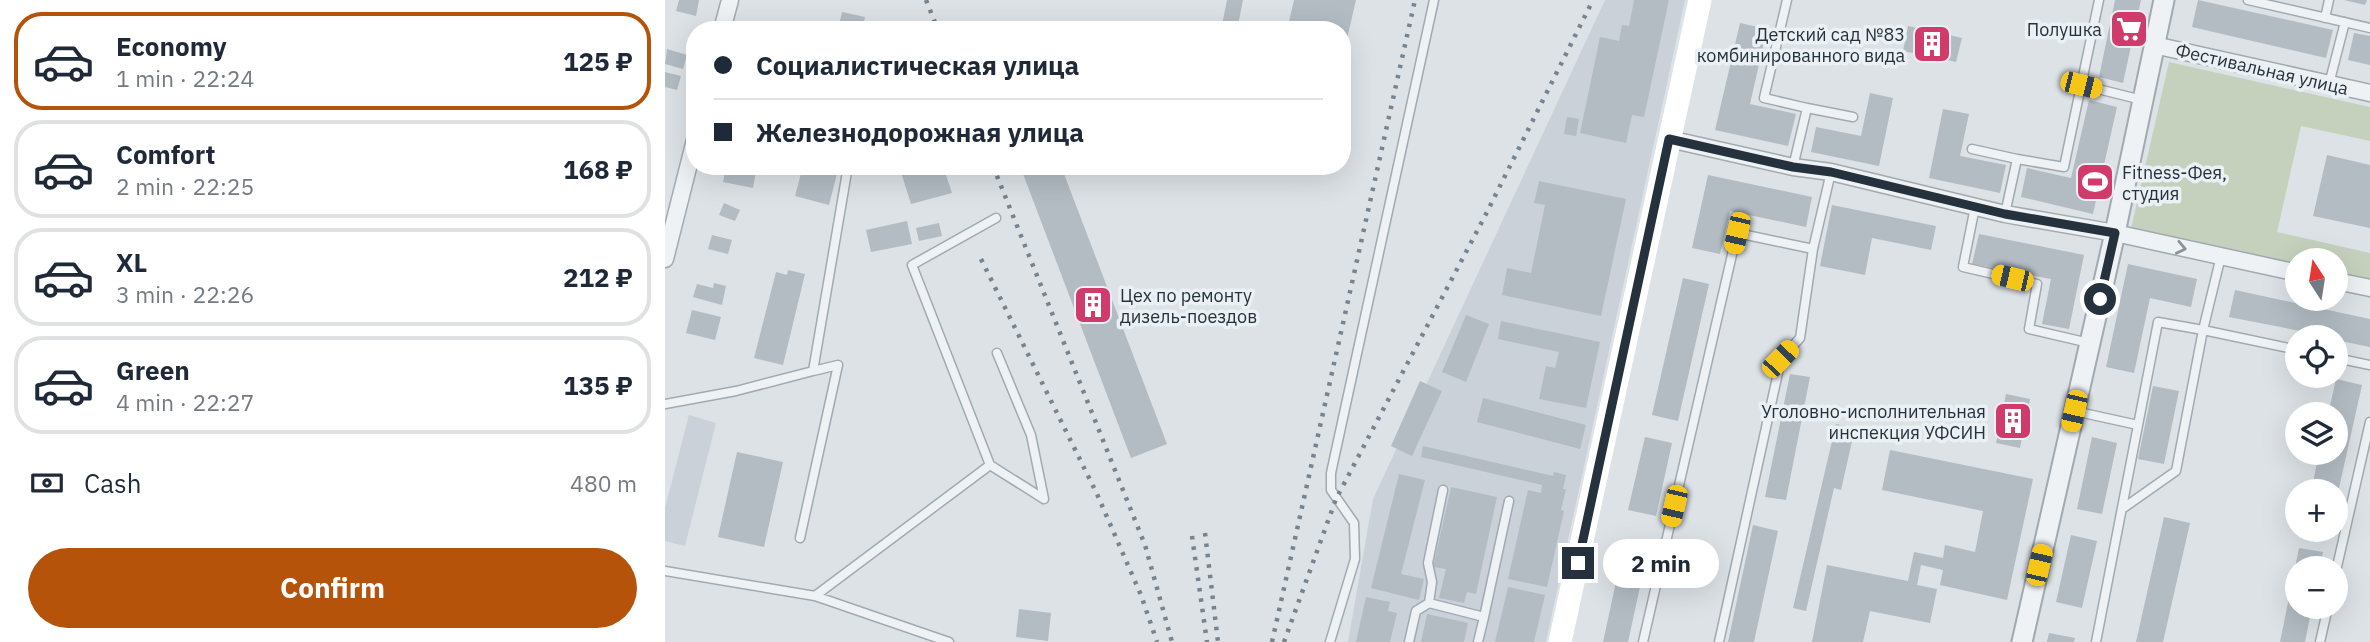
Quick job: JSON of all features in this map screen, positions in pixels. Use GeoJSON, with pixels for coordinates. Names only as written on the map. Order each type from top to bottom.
{"type":"FeatureCollection","features":[{"type":"Feature","properties":{"kind":"main road"},"geometry":{"type":"LineString","coordinates":[[1560,642],[1700,0]]}},
{"type":"Feature","properties":{"kind":"street"},"geometry":{"type":"LineString","coordinates":[[724,21],[730,0]]}},
{"type":"Feature","properties":{"kind":"street"},"geometry":{"type":"LineString","coordinates":[[2022,642],[2115,233],[2164,0]]}},
{"type":"Feature","properties":{"kind":"street","name":"Фестивальная улица"},"geometry":{"type":"LineString","coordinates":[[2154,46],[2370,93]]}},
{"type":"Feature","properties":{"kind":"street"},"geometry":{"type":"LineString","coordinates":[[1669,139],[1793,167],[1831,172],[2005,214],[2115,233],[2285,270]]}},
{"type":"Feature","properties":{"kind":"street"},"geometry":{"type":"LineString","coordinates":[[665,259],[686,175]]}},
{"type":"Feature","properties":{"kind":"street"},"geometry":{"type":"LineString","coordinates":[[2349,284],[2370,288]]}},
{"type":"Feature","properties":{"kind":"lane"},"geometry":{"type":"LineString","coordinates":[[1329,642],[1355,559],[1354,523],[1331,490],[1331,473],[1434,0]]}},
{"type":"Feature","properties":{"kind":"lane"},"geometry":{"type":"LineString","coordinates":[[1787,0],[1764,98],[1853,117]]}},
{"type":"Feature","properties":{"kind":"lane"},"geometry":{"type":"LineString","coordinates":[[1972,149],[2064,167],[2099,0]]}},
{"type":"Feature","properties":{"kind":"lane"},"geometry":{"type":"LineString","coordinates":[[2248,0],[2370,26]]}},
{"type":"Feature","properties":{"kind":"lane"},"geometry":{"type":"LineString","coordinates":[[2325,18],[2329,0]]}},
{"type":"Feature","properties":{"kind":"lane"},"geometry":{"type":"LineString","coordinates":[[2329,84],[2345,22]]}},
{"type":"Feature","properties":{"kind":"lane"},"geometry":{"type":"LineString","coordinates":[[2081,85],[2142,100]]}},
{"type":"Feature","properties":{"kind":"lane"},"geometry":{"type":"LineString","coordinates":[[1793,167],[1807,108]]}},
{"type":"Feature","properties":{"kind":"lane"},"geometry":{"type":"LineString","coordinates":[[2005,214],[2017,159]]}},
{"type":"Feature","properties":{"kind":"lane"},"geometry":{"type":"LineString","coordinates":[[1719,642],[1780,359],[1800,338],[1813,249],[1831,172]]}},
{"type":"Feature","properties":{"kind":"lane"},"geometry":{"type":"LineString","coordinates":[[813,370],[846,175]]}},
{"type":"Feature","properties":{"kind":"lane"},"geometry":{"type":"LineString","coordinates":[[1975,207],[1963,267],[2037,284],[2029,329],[2089,343]]}},
{"type":"Feature","properties":{"kind":"lane"},"geometry":{"type":"LineString","coordinates":[[996,218],[912,265],[990,465],[1044,499],[1031,435],[997,353]]}},
{"type":"Feature","properties":{"kind":"lane"},"geometry":{"type":"LineString","coordinates":[[1643,642],[1737,233],[1813,249]]}},
{"type":"Feature","properties":{"kind":"lane"},"geometry":{"type":"LineString","coordinates":[[2122,509],[2176,471],[2203,330],[2221,256]]}},
{"type":"Feature","properties":{"kind":"lane"},"geometry":{"type":"LineString","coordinates":[[2096,642],[2158,322],[2285,347]]}},
{"type":"Feature","properties":{"kind":"lane"},"geometry":{"type":"LineString","coordinates":[[2348,360],[2370,365]]}},
{"type":"Feature","properties":{"kind":"lane"},"geometry":{"type":"LineString","coordinates":[[665,404],[736,391],[838,365],[800,538]]}},
{"type":"Feature","properties":{"kind":"lane"},"geometry":{"type":"LineString","coordinates":[[2074,411],[2138,425]]}},
{"type":"Feature","properties":{"kind":"lane"},"geometry":{"type":"LineString","coordinates":[[2339,556],[2370,422]]}},
{"type":"Feature","properties":{"kind":"lane"},"geometry":{"type":"LineString","coordinates":[[815,596],[990,465]]}},
{"type":"Feature","properties":{"kind":"lane"},"geometry":{"type":"LineString","coordinates":[[1429,603],[1432,582],[1428,563],[1443,490]]}},
{"type":"Feature","properties":{"kind":"lane"},"geometry":{"type":"LineString","coordinates":[[1478,642],[1509,501]]}},
{"type":"Feature","properties":{"kind":"lane"},"geometry":{"type":"LineString","coordinates":[[665,571],[815,596],[949,642]]}},
{"type":"Feature","properties":{"kind":"lane"},"geometry":{"type":"LineString","coordinates":[[1409,642],[1416,611],[1429,603],[1483,617]]}},
{"type":"Feature","properties":{"kind":"lane"},"geometry":{"type":"LineString","coordinates":[[2320,642],[2325,619]]}},
{"type":"Feature","properties":{"kind":"shaded area"},"geometry":{"type":"Polygon","coordinates":[[[1605,0],[1685,0],[1546,642],[1348,642],[1373,499],[1605,0]]]}},
{"type":"Feature","properties":{"kind":"shaded area"},"geometry":{"type":"Polygon","coordinates":[[[689,415],[716,423],[685,546],[665,541],[665,508],[689,415]]]}},
{"type":"Feature","properties":{"kind":"green space"},"geometry":{"type":"Polygon","coordinates":[[[2169,62],[2370,107],[2370,141],[2301,126],[2277,232],[2348,248],[2285,248],[2285,263],[2131,229],[2169,62]]]}},
{"type":"Feature","properties":{"kind":"green space"},"geometry":{"type":"Polygon","coordinates":[[[2349,248],[2370,253],[2370,282],[2349,278],[2349,248]]]}},
{"type":"Feature","properties":{"kind":"building"},"geometry":{"type":"Polygon","coordinates":[[[679,0],[699,0],[696,16],[676,11],[679,0]]]}},
{"type":"Feature","properties":{"kind":"building"},"geometry":{"type":"Polygon","coordinates":[[[1227,0],[1243,0],[1239,21],[1223,21],[1227,0]]]}},
{"type":"Feature","properties":{"kind":"building"},"geometry":{"type":"Polygon","coordinates":[[[1294,0],[1356,0],[1351,22],[1289,21],[1294,0]]]}},
{"type":"Feature","properties":{"kind":"building"},"geometry":{"type":"Polygon","coordinates":[[[1634,0],[1669,0],[1644,117],[1632,115],[1626,143],[1580,133],[1600,37],[1619,41],[1622,25],[1629,26],[1634,0]]]}},
{"type":"Feature","properties":{"kind":"building"},"geometry":{"type":"Polygon","coordinates":[[[2115,0],[2141,0],[2123,83],[2099,77],[2115,0]]]}},
{"type":"Feature","properties":{"kind":"building"},"geometry":{"type":"Polygon","coordinates":[[[2198,0],[2333,30],[2326,58],[2192,27],[2198,0]]]}},
{"type":"Feature","properties":{"kind":"building"},"geometry":{"type":"Polygon","coordinates":[[[2344,0],[2367,0],[2365,5],[2344,0]]]}},
{"type":"Feature","properties":{"kind":"building"},"geometry":{"type":"Polygon","coordinates":[[[842,12],[865,17],[864,21],[840,21],[842,12]]]}},
{"type":"Feature","properties":{"kind":"building"},"geometry":{"type":"Polygon","coordinates":[[[1740,23],[1767,29],[1750,104],[1796,114],[1788,146],[1715,130],[1740,23]]]}},
{"type":"Feature","properties":{"kind":"building","name":"Детский сад №83 комбинированного вида"},"geometry":{"type":"Polygon","coordinates":[[[1908,26],[1962,38],[1956,62],[1903,51],[1908,26]]]}},
{"type":"Feature","properties":{"kind":"building"},"geometry":{"type":"Polygon","coordinates":[[[2354,33],[2370,36],[2370,65],[2348,60],[2354,33]]]}},
{"type":"Feature","properties":{"kind":"building"},"geometry":{"type":"Polygon","coordinates":[[[667,49],[686,55],[683,69],[665,64],[667,49]]]}},
{"type":"Feature","properties":{"kind":"building"},"geometry":{"type":"Polygon","coordinates":[[[665,72],[681,76],[677,90],[665,87],[665,72]]]}},
{"type":"Feature","properties":{"kind":"building"},"geometry":{"type":"Polygon","coordinates":[[[1870,93],[1893,98],[1879,166],[1811,152],[1816,127],[1861,136],[1870,93]]]}},
{"type":"Feature","properties":{"kind":"building"},"geometry":{"type":"Polygon","coordinates":[[[2089,100],[2117,107],[2093,214],[2021,197],[2027,168],[2071,178],[2089,100]]]}},
{"type":"Feature","properties":{"kind":"building"},"geometry":{"type":"Polygon","coordinates":[[[1943,109],[1969,114],[1960,156],[2006,165],[2000,193],[1929,178],[1943,109]]]}},
{"type":"Feature","properties":{"kind":"building"},"geometry":{"type":"Polygon","coordinates":[[[1567,117],[1579,119],[1576,136],[1564,134],[1567,117]]]}},
{"type":"Feature","properties":{"kind":"building"},"geometry":{"type":"Polygon","coordinates":[[[2327,155],[2370,165],[2370,228],[2313,216],[2327,155]]]}},
{"type":"Feature","properties":{"kind":"building"},"geometry":{"type":"Polygon","coordinates":[[[724,175],[755,175],[753,188],[723,182],[724,175]]]}},
{"type":"Feature","properties":{"kind":"building"},"geometry":{"type":"Polygon","coordinates":[[[801,175],[837,175],[829,205],[795,196],[801,175]]]}},
{"type":"Feature","properties":{"kind":"building"},"geometry":{"type":"Polygon","coordinates":[[[902,175],[946,175],[952,193],[911,204],[902,175]]]}},
{"type":"Feature","properties":{"kind":"building","name":"Цех по ремонту дизель-поездов"},"geometry":{"type":"Polygon","coordinates":[[[1023,175],[1064,175],[1167,444],[1131,458],[1023,175]]]}},
{"type":"Feature","properties":{"kind":"building"},"geometry":{"type":"Polygon","coordinates":[[[1708,175],[1812,197],[1806,227],[1730,211],[1720,254],[1692,248],[1708,175]]]}},
{"type":"Feature","properties":{"kind":"building"},"geometry":{"type":"Polygon","coordinates":[[[1539,181],[1626,199],[1601,316],[1502,295],[1507,268],[1531,273],[1545,205],[1534,203],[1539,181]]]}},
{"type":"Feature","properties":{"kind":"building"},"geometry":{"type":"Polygon","coordinates":[[[724,203],[740,210],[735,221],[719,215],[724,203]]]}},
{"type":"Feature","properties":{"kind":"building"},"geometry":{"type":"Polygon","coordinates":[[[1832,205],[1936,226],[1931,250],[1872,238],[1865,275],[1820,266],[1832,205]]]}},
{"type":"Feature","properties":{"kind":"building"},"geometry":{"type":"Polygon","coordinates":[[[907,221],[912,244],[871,252],[866,230],[907,221]]]}},
{"type":"Feature","properties":{"kind":"building"},"geometry":{"type":"Polygon","coordinates":[[[939,223],[942,236],[919,241],[916,228],[939,223]]]}},
{"type":"Feature","properties":{"kind":"building"},"geometry":{"type":"Polygon","coordinates":[[[1979,234],[2084,255],[2069,329],[2042,324],[2051,279],[1972,264],[1979,234]]]}},
{"type":"Feature","properties":{"kind":"building"},"geometry":{"type":"Polygon","coordinates":[[[712,235],[732,240],[728,254],[708,249],[712,235]]]}},
{"type":"Feature","properties":{"kind":"building"},"geometry":{"type":"Polygon","coordinates":[[[2128,264],[2197,279],[2191,307],[2150,298],[2134,373],[2106,367],[2128,264]]]}},
{"type":"Feature","properties":{"kind":"building"},"geometry":{"type":"Polygon","coordinates":[[[788,270],[805,274],[783,365],[754,358],[776,272],[787,275],[788,270]]]}},
{"type":"Feature","properties":{"kind":"building"},"geometry":{"type":"Polygon","coordinates":[[[1683,278],[1709,284],[1678,421],[1652,415],[1683,278]]]}},
{"type":"Feature","properties":{"kind":"building"},"geometry":{"type":"Polygon","coordinates":[[[714,283],[726,286],[722,305],[693,297],[697,284],[713,288],[714,283]]]}},
{"type":"Feature","properties":{"kind":"building"},"geometry":{"type":"Polygon","coordinates":[[[2235,290],[2285,301],[2285,312],[2337,312],[2370,319],[2370,347],[2348,342],[2348,325],[2285,325],[2285,328],[2229,317],[2235,290]]]}},
{"type":"Feature","properties":{"kind":"building"},"geometry":{"type":"Polygon","coordinates":[[[692,310],[721,317],[715,340],[686,333],[692,310]]]}},
{"type":"Feature","properties":{"kind":"building"},"geometry":{"type":"Polygon","coordinates":[[[1466,315],[1489,324],[1466,382],[1442,372],[1466,315]]]}},
{"type":"Feature","properties":{"kind":"building"},"geometry":{"type":"Polygon","coordinates":[[[1501,321],[1600,342],[1586,408],[1539,399],[1546,366],[1555,368],[1559,352],[1498,339],[1501,321]]]}},
{"type":"Feature","properties":{"kind":"building"},"geometry":{"type":"Polygon","coordinates":[[[1790,374],[1810,377],[1786,500],[1765,497],[1790,374]]]}},
{"type":"Feature","properties":{"kind":"building"},"geometry":{"type":"Polygon","coordinates":[[[1420,381],[1442,391],[1412,456],[1391,446],[1420,381]]]}},
{"type":"Feature","properties":{"kind":"building"},"geometry":{"type":"Polygon","coordinates":[[[2348,382],[2362,385],[2348,448],[2348,402],[2331,402],[2334,388],[2348,388],[2348,382]]]}},
{"type":"Feature","properties":{"kind":"building"},"geometry":{"type":"Polygon","coordinates":[[[2153,386],[2179,391],[2164,464],[2138,459],[2153,386]]]}},
{"type":"Feature","properties":{"kind":"building","name":"Уголовно-исполнительная инспекция УФСИН"},"geometry":{"type":"Polygon","coordinates":[[[2006,394],[2030,399],[2020,448],[1996,443],[2006,394]]]}},
{"type":"Feature","properties":{"kind":"building"},"geometry":{"type":"Polygon","coordinates":[[[1483,398],[1586,425],[1580,449],[1477,422],[1483,398]]]}},
{"type":"Feature","properties":{"kind":"building"},"geometry":{"type":"Polygon","coordinates":[[[1836,424],[1855,428],[1841,490],[1834,488],[1806,611],[1793,608],[1836,424]]]}},
{"type":"Feature","properties":{"kind":"building"},"geometry":{"type":"Polygon","coordinates":[[[1645,437],[1672,443],[1656,516],[1628,510],[1645,437]]]}},
{"type":"Feature","properties":{"kind":"building"},"geometry":{"type":"Polygon","coordinates":[[[2092,437],[2117,443],[2102,514],[2077,509],[2092,437]]]}},
{"type":"Feature","properties":{"kind":"building"},"geometry":{"type":"Polygon","coordinates":[[[1423,446],[1553,476],[1554,472],[1566,475],[1561,510],[1564,511],[1547,587],[1508,579],[1528,490],[1541,493],[1542,485],[1421,457],[1423,446]]]}},
{"type":"Feature","properties":{"kind":"building"},"geometry":{"type":"Polygon","coordinates":[[[1890,450],[2033,479],[2007,600],[1940,585],[1943,570],[1921,565],[1917,585],[1937,589],[1930,623],[1870,611],[1863,642],[1812,642],[1827,565],[1908,581],[1914,552],[1943,558],[1945,545],[1975,552],[1983,511],[1882,490],[1890,450]]]}},
{"type":"Feature","properties":{"kind":"building"},"geometry":{"type":"Polygon","coordinates":[[[737,452],[783,462],[764,547],[718,537],[737,452]]]}},
{"type":"Feature","properties":{"kind":"building"},"geometry":{"type":"Polygon","coordinates":[[[2317,465],[2344,465],[2341,479],[2314,479],[2317,465]]]}},
{"type":"Feature","properties":{"kind":"building"},"geometry":{"type":"Polygon","coordinates":[[[1399,474],[1425,480],[1401,574],[1424,579],[1419,600],[1371,588],[1399,474]]]}},
{"type":"Feature","properties":{"kind":"building"},"geometry":{"type":"Polygon","coordinates":[[[1451,487],[1497,497],[1476,594],[1467,592],[1464,603],[1439,598],[1446,569],[1433,567],[1451,487]]]}},
{"type":"Feature","properties":{"kind":"building"},"geometry":{"type":"Polygon","coordinates":[[[2164,517],[2190,523],[2163,642],[2136,642],[2164,517]]]}},
{"type":"Feature","properties":{"kind":"building"},"geometry":{"type":"Polygon","coordinates":[[[1753,525],[1778,531],[1754,642],[1728,642],[1753,525]]]}},
{"type":"Feature","properties":{"kind":"building"},"geometry":{"type":"Polygon","coordinates":[[[2071,535],[2097,541],[2082,608],[2056,602],[2071,535]]]}},
{"type":"Feature","properties":{"kind":"building"},"geometry":{"type":"Polygon","coordinates":[[[1624,545],[1648,550],[1628,642],[1603,642],[1624,545]]]}},
{"type":"Feature","properties":{"kind":"building"},"geometry":{"type":"Polygon","coordinates":[[[2299,548],[2323,552],[2322,556],[2297,556],[2299,548]]]}},
{"type":"Feature","properties":{"kind":"building"},"geometry":{"type":"Polygon","coordinates":[[[1508,587],[1545,595],[1534,642],[1495,642],[1508,587]]]}},
{"type":"Feature","properties":{"kind":"building"},"geometry":{"type":"Polygon","coordinates":[[[1366,597],[1390,602],[1388,611],[1397,613],[1390,642],[1356,642],[1366,597]]]}},
{"type":"Feature","properties":{"kind":"building"},"geometry":{"type":"Polygon","coordinates":[[[1019,609],[1051,613],[1048,641],[1016,637],[1019,609]]]}},
{"type":"Feature","properties":{"kind":"building"},"geometry":{"type":"Polygon","coordinates":[[[1427,614],[1468,623],[1464,642],[1421,642],[1427,614]]]}},
{"type":"Feature","properties":{"kind":"building"},"geometry":{"type":"Polygon","coordinates":[[[2285,617],[2310,619],[2305,642],[2280,642],[2285,617]]]}},
{"type":"Feature","properties":{"kind":"building"},"geometry":{"type":"Polygon","coordinates":[[[2049,633],[2075,638],[2074,642],[2047,642],[2049,633]]]}},
{"type":"Feature","properties":{"kind":"railway"},"geometry":{"type":"LineString","coordinates":[[926,0],[934,21]]}},
{"type":"Feature","properties":{"kind":"railway"},"geometry":{"type":"LineString","coordinates":[[1272,642],[1415,0]]}},
{"type":"Feature","properties":{"kind":"railway"},"geometry":{"type":"LineString","coordinates":[[1284,642],[1336,499],[1485,216],[1593,0]]}},
{"type":"Feature","properties":{"kind":"railway"},"geometry":{"type":"LineString","coordinates":[[997,175],[1145,545],[1172,642]]}},
{"type":"Feature","properties":{"kind":"railway"},"geometry":{"type":"LineString","coordinates":[[981,259],[1097,494],[1141,595],[1157,642]]}},
{"type":"Feature","properties":{"kind":"railway"},"geometry":{"type":"LineString","coordinates":[[1205,533],[1218,642]]}},
{"type":"Feature","properties":{"kind":"railway"},"geometry":{"type":"LineString","coordinates":[[1192,536],[1207,642]]}},
{"type":"Feature","properties":{"kind":"place","name":"Полушка"},"geometry":{"type":"Point","coordinates":[2129,29]}},
{"type":"Feature","properties":{"kind":"place","name":"Детский сад №83 комбинированного вида"},"geometry":{"type":"Point","coordinates":[1932,44]}},
{"type":"Feature","properties":{"kind":"place","name":"Fitness-Фея, студия"},"geometry":{"type":"Point","coordinates":[2095,182]}},
{"type":"Feature","properties":{"kind":"place","name":"Цех по ремонту дизель-поездов"},"geometry":{"type":"Point","coordinates":[1093,305]}},
{"type":"Feature","properties":{"kind":"place","name":"Уголовно-исполнительная инспекция УФСИН"},"geometry":{"type":"Point","coordinates":[2013,421]}},
{"type":"Feature","properties":{"kind":"route"},"geometry":{"type":"LineString","coordinates":[[1578,563],[1669,139],[1793,167],[1831,172],[2005,214],[2115,233],[2100,299]]}}]}
